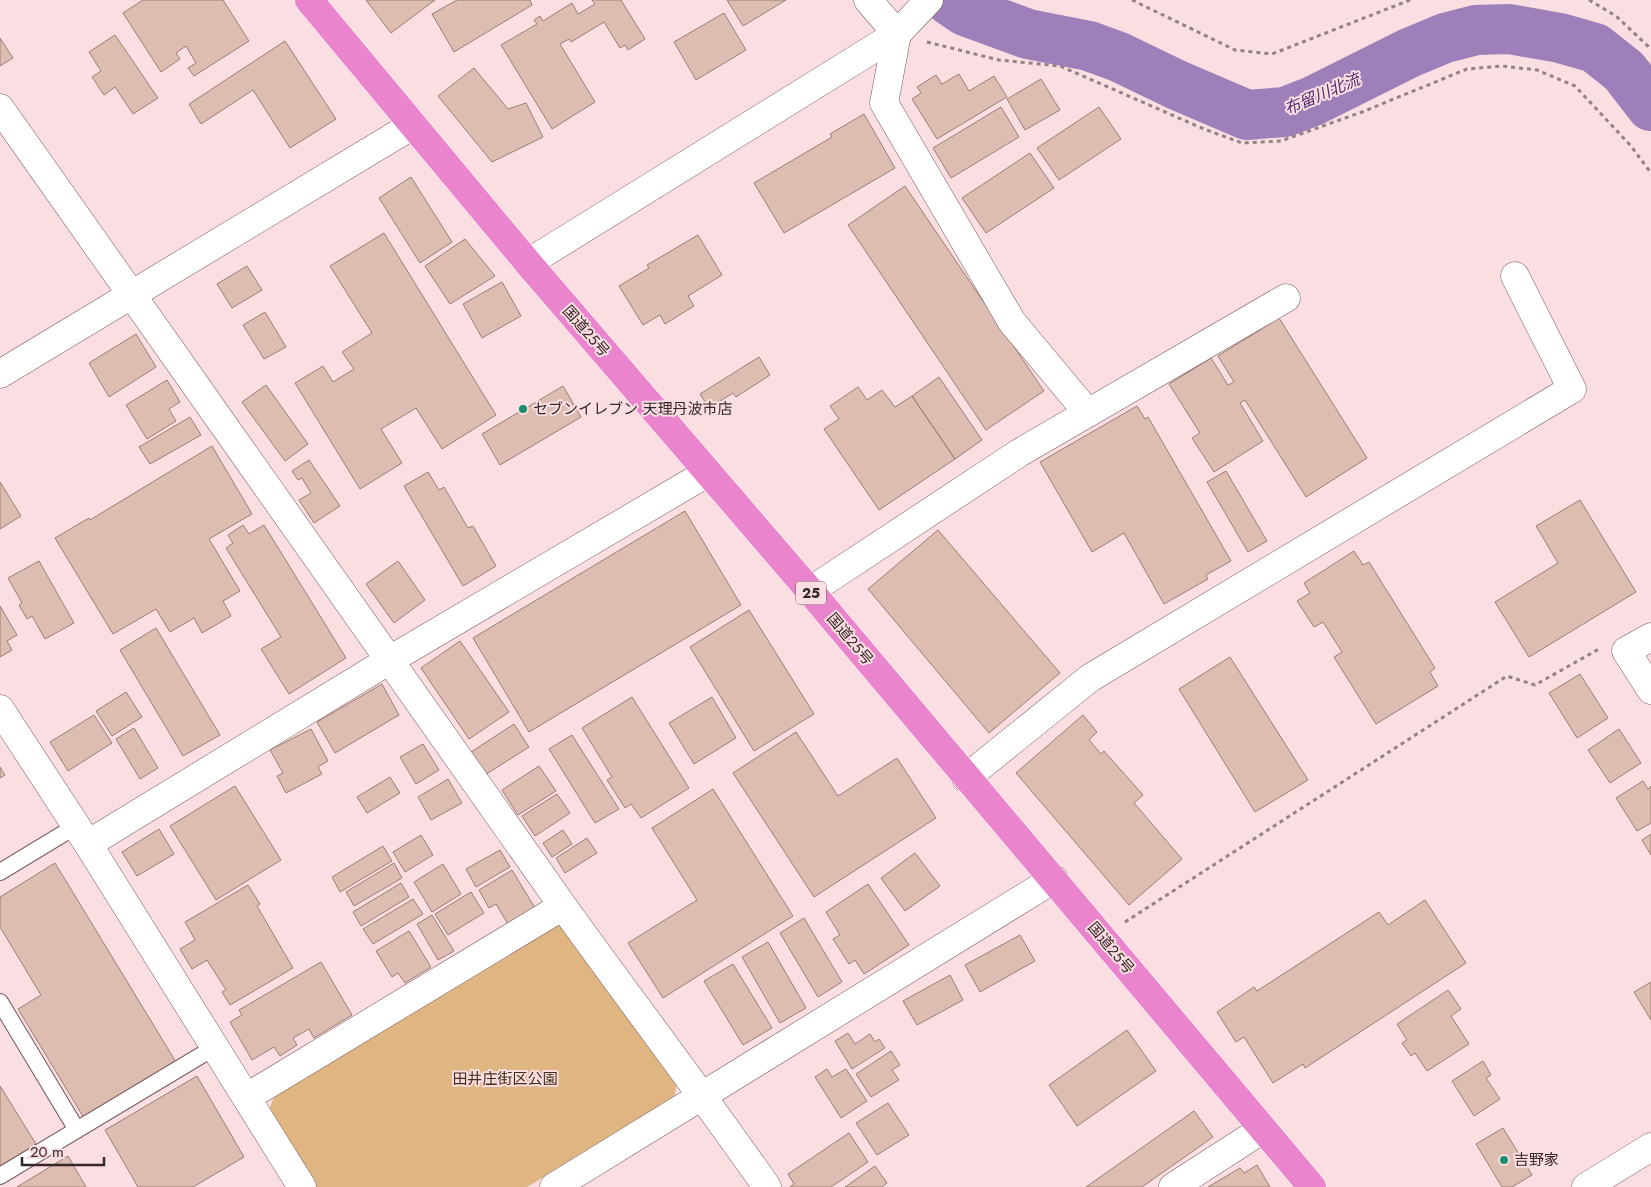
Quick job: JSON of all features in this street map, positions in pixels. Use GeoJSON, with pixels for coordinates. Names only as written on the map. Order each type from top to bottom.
{"type":"FeatureCollection","features":[{"type":"Feature","properties":{"kind":"highway","name":"国道25号"},"geometry":{"type":"LineString","coordinates":[[309,0],[528,263],[810,591],[1312,1187]]}},
{"type":"Feature","properties":{"kind":"street"},"geometry":{"type":"LineString","coordinates":[[868,0],[913,17]]}},
{"type":"Feature","properties":{"kind":"street"},"geometry":{"type":"LineString","coordinates":[[528,263],[913,17]]}},
{"type":"Feature","properties":{"kind":"street"},"geometry":{"type":"LineString","coordinates":[[913,17],[884,103],[1012,322],[1088,413]]}},
{"type":"Feature","properties":{"kind":"street"},"geometry":{"type":"LineString","coordinates":[[0,108],[388,661],[703,1095],[767,1187]]}},
{"type":"Feature","properties":{"kind":"street"},"geometry":{"type":"LineString","coordinates":[[0,374],[413,125]]}},
{"type":"Feature","properties":{"kind":"street"},"geometry":{"type":"LineString","coordinates":[[966,778],[1090,678],[1572,389],[1515,276]]}},
{"type":"Feature","properties":{"kind":"street"},"geometry":{"type":"LineString","coordinates":[[810,591],[1019,453],[1286,298]]}},
{"type":"Feature","properties":{"kind":"street"},"geometry":{"type":"LineString","coordinates":[[82,835],[388,661],[708,473]]}},
{"type":"Feature","properties":{"kind":"street"},"geometry":{"type":"LineString","coordinates":[[1651,637],[1626,652],[1651,690]]}},
{"type":"Feature","properties":{"kind":"street"},"geometry":{"type":"LineString","coordinates":[[0,709],[216,1047],[302,1187]]}},
{"type":"Feature","properties":{"kind":"street"},"geometry":{"type":"LineString","coordinates":[[554,1187],[1054,879]]}},
{"type":"Feature","properties":{"kind":"street"},"geometry":{"type":"LineString","coordinates":[[247,1097],[564,906]]}},
{"type":"Feature","properties":{"kind":"street"},"geometry":{"type":"LineString","coordinates":[[1173,1187],[1263,1130]]}},
{"type":"Feature","properties":{"kind":"street"},"geometry":{"type":"LineString","coordinates":[[1586,1187],[1651,1146]]}},
{"type":"Feature","properties":{"kind":"lane"},"geometry":{"type":"LineString","coordinates":[[0,872],[82,835]]}},
{"type":"Feature","properties":{"kind":"lane"},"geometry":{"type":"LineString","coordinates":[[0,1002],[77,1130]]}},
{"type":"Feature","properties":{"kind":"lane"},"geometry":{"type":"LineString","coordinates":[[0,1176],[216,1047]]}},
{"type":"Feature","properties":{"kind":"path"},"geometry":{"type":"LineString","coordinates":[[1132,0],[1235,50],[1272,54],[1410,0]]}},
{"type":"Feature","properties":{"kind":"path"},"geometry":{"type":"LineString","coordinates":[[1589,0],[1616,16],[1651,49]]}},
{"type":"Feature","properties":{"kind":"path"},"geometry":{"type":"LineString","coordinates":[[913,17],[999,60],[1060,66],[1204,129],[1242,143],[1281,141],[1362,112],[1467,69],[1502,66],[1538,70],[1575,86],[1631,146],[1651,173]]}},
{"type":"Feature","properties":{"kind":"path"},"geometry":{"type":"LineString","coordinates":[[1102,937],[1507,676],[1535,685],[1601,648]]}},
{"type":"Feature","properties":{"kind":"green space","name":"田井庄街区公園"},"geometry":{"type":"Polygon","coordinates":[[[559,924],[678,1079],[674,1098],[527,1187],[317,1187],[269,1110],[274,1097],[559,924]]]}},
{"type":"Feature","properties":{"kind":"building"},"geometry":{"type":"Polygon","coordinates":[[[143,0],[223,0],[249,41],[194,76],[188,68],[196,63],[186,46],[176,53],[180,59],[161,72],[123,13],[143,0]]]}},
{"type":"Feature","properties":{"kind":"building"},"geometry":{"type":"Polygon","coordinates":[[[366,0],[435,0],[391,33],[366,0]]]}},
{"type":"Feature","properties":{"kind":"building"},"geometry":{"type":"Polygon","coordinates":[[[457,0],[530,0],[532,5],[454,52],[432,14],[457,0]]]}},
{"type":"Feature","properties":{"kind":"building"},"geometry":{"type":"Polygon","coordinates":[[[592,0],[621,0],[645,39],[628,50],[625,45],[620,48],[604,22],[571,42],[569,39],[560,44],[595,102],[552,129],[501,45],[537,24],[534,20],[540,16],[543,21],[572,3],[578,14],[595,4],[592,0]]]}},
{"type":"Feature","properties":{"kind":"building"},"geometry":{"type":"Polygon","coordinates":[[[727,0],[786,0],[743,26],[727,0]]]}},
{"type":"Feature","properties":{"kind":"building"},"geometry":{"type":"Polygon","coordinates":[[[724,13],[746,50],[696,80],[674,42],[724,13]]]}},
{"type":"Feature","properties":{"kind":"building"},"geometry":{"type":"Polygon","coordinates":[[[115,35],[158,98],[133,114],[115,87],[104,95],[92,77],[101,71],[89,52],[115,35]]]}},
{"type":"Feature","properties":{"kind":"building"},"geometry":{"type":"Polygon","coordinates":[[[0,38],[13,58],[0,66],[0,38]]]}},
{"type":"Feature","properties":{"kind":"building"},"geometry":{"type":"Polygon","coordinates":[[[285,41],[336,119],[290,148],[253,90],[201,124],[189,104],[285,41]]]}},
{"type":"Feature","properties":{"kind":"building"},"geometry":{"type":"Polygon","coordinates":[[[474,68],[508,109],[526,103],[543,137],[492,162],[438,96],[474,68]]]}},
{"type":"Feature","properties":{"kind":"building"},"geometry":{"type":"Polygon","coordinates":[[[959,74],[969,91],[994,76],[1007,97],[937,139],[912,99],[921,93],[917,87],[936,75],[942,84],[959,74]]]}},
{"type":"Feature","properties":{"kind":"building"},"geometry":{"type":"Polygon","coordinates":[[[1041,79],[1060,110],[1025,130],[1007,99],[1041,79]]]}},
{"type":"Feature","properties":{"kind":"building"},"geometry":{"type":"Polygon","coordinates":[[[1001,107],[1019,137],[951,178],[933,148],[1001,107]]]}},
{"type":"Feature","properties":{"kind":"building"},"geometry":{"type":"Polygon","coordinates":[[[1099,107],[1121,139],[1059,180],[1037,148],[1099,107]]]}},
{"type":"Feature","properties":{"kind":"building"},"geometry":{"type":"Polygon","coordinates":[[[864,114],[895,168],[784,233],[754,183],[832,137],[830,134],[864,114]]]}},
{"type":"Feature","properties":{"kind":"building"},"geometry":{"type":"Polygon","coordinates":[[[1030,153],[1054,188],[986,233],[962,198],[1030,153]]]}},
{"type":"Feature","properties":{"kind":"building"},"geometry":{"type":"Polygon","coordinates":[[[411,177],[452,242],[420,263],[379,198],[411,177]]]}},
{"type":"Feature","properties":{"kind":"building"},"geometry":{"type":"Polygon","coordinates":[[[905,186],[1044,391],[986,430],[848,225],[905,186]]]}},
{"type":"Feature","properties":{"kind":"building"},"geometry":{"type":"Polygon","coordinates":[[[384,233],[496,415],[442,449],[416,408],[381,429],[402,463],[360,489],[295,383],[323,366],[333,382],[354,369],[342,352],[372,333],[330,266],[384,233]]]}},
{"type":"Feature","properties":{"kind":"building"},"geometry":{"type":"Polygon","coordinates":[[[698,235],[722,275],[688,296],[694,306],[665,324],[660,315],[643,325],[619,286],[649,268],[647,265],[698,235]]]}},
{"type":"Feature","properties":{"kind":"building"},"geometry":{"type":"Polygon","coordinates":[[[465,239],[495,276],[450,304],[425,266],[465,239]]]}},
{"type":"Feature","properties":{"kind":"building"},"geometry":{"type":"Polygon","coordinates":[[[247,266],[262,290],[232,308],[217,284],[247,266]]]}},
{"type":"Feature","properties":{"kind":"building"},"geometry":{"type":"Polygon","coordinates":[[[502,282],[521,316],[482,338],[463,304],[502,282]]]}},
{"type":"Feature","properties":{"kind":"building"},"geometry":{"type":"Polygon","coordinates":[[[265,312],[286,347],[264,359],[243,325],[265,312]]]}},
{"type":"Feature","properties":{"kind":"building"},"geometry":{"type":"Polygon","coordinates":[[[1279,318],[1367,458],[1306,497],[1245,400],[1240,403],[1263,441],[1214,472],[1192,438],[1200,433],[1169,384],[1211,358],[1228,385],[1234,382],[1218,356],[1279,318]]]}},
{"type":"Feature","properties":{"kind":"building"},"geometry":{"type":"Polygon","coordinates":[[[136,334],[156,367],[109,397],[89,363],[136,334]]]}},
{"type":"Feature","properties":{"kind":"building"},"geometry":{"type":"Polygon","coordinates":[[[759,357],[770,375],[736,397],[733,393],[709,408],[700,394],[759,357]]]}},
{"type":"Feature","properties":{"kind":"building"},"geometry":{"type":"Polygon","coordinates":[[[939,377],[982,440],[955,459],[912,396],[939,377]]]}},
{"type":"Feature","properties":{"kind":"building"},"geometry":{"type":"Polygon","coordinates":[[[167,380],[180,402],[169,409],[176,421],[147,439],[126,405],[167,380]]]}},
{"type":"Feature","properties":{"kind":"building"},"geometry":{"type":"Polygon","coordinates":[[[266,385],[308,444],[285,461],[242,402],[266,385]]]}},
{"type":"Feature","properties":{"kind":"building"},"geometry":{"type":"Polygon","coordinates":[[[563,386],[581,417],[500,465],[482,434],[563,386]]]}},
{"type":"Feature","properties":{"kind":"building"},"geometry":{"type":"Polygon","coordinates":[[[858,387],[867,400],[882,390],[895,407],[912,396],[955,459],[879,510],[824,429],[839,419],[830,406],[858,387]]]}},
{"type":"Feature","properties":{"kind":"building"},"geometry":{"type":"Polygon","coordinates":[[[1137,406],[1145,419],[1148,417],[1231,561],[1206,575],[1208,579],[1164,604],[1124,533],[1092,552],[1040,462],[1137,406]]]}},
{"type":"Feature","properties":{"kind":"building"},"geometry":{"type":"Polygon","coordinates":[[[190,417],[201,435],[150,464],[139,447],[190,417]]]}},
{"type":"Feature","properties":{"kind":"building"},"geometry":{"type":"Polygon","coordinates":[[[212,446],[252,514],[209,539],[240,591],[223,601],[231,616],[202,633],[194,618],[170,632],[156,609],[113,634],[55,538],[89,518],[90,520],[212,446]]]}},
{"type":"Feature","properties":{"kind":"building"},"geometry":{"type":"Polygon","coordinates":[[[309,460],[340,506],[314,523],[299,500],[311,493],[302,478],[298,480],[292,471],[309,460]]]}},
{"type":"Feature","properties":{"kind":"building"},"geometry":{"type":"Polygon","coordinates":[[[1226,471],[1267,541],[1248,552],[1207,482],[1226,471]]]}},
{"type":"Feature","properties":{"kind":"building"},"geometry":{"type":"Polygon","coordinates":[[[428,472],[439,490],[444,487],[468,528],[473,526],[496,566],[463,586],[404,486],[428,472]]]}},
{"type":"Feature","properties":{"kind":"building"},"geometry":{"type":"Polygon","coordinates":[[[0,482],[21,516],[0,529],[0,482]]]}},
{"type":"Feature","properties":{"kind":"building"},"geometry":{"type":"Polygon","coordinates":[[[1580,500],[1636,592],[1529,657],[1495,602],[1558,563],[1536,526],[1580,500]]]}},
{"type":"Feature","properties":{"kind":"building"},"geometry":{"type":"Polygon","coordinates":[[[685,511],[741,605],[529,732],[473,638],[685,511]]]}},
{"type":"Feature","properties":{"kind":"building"},"geometry":{"type":"Polygon","coordinates":[[[243,525],[249,534],[264,525],[346,658],[289,694],[261,649],[281,637],[226,548],[233,543],[228,535],[243,525]]]}},
{"type":"Feature","properties":{"kind":"building"},"geometry":{"type":"Polygon","coordinates":[[[938,530],[1060,673],[989,733],[868,589],[938,530]]]}},
{"type":"Feature","properties":{"kind":"building"},"geometry":{"type":"Polygon","coordinates":[[[1354,551],[1363,565],[1369,562],[1435,668],[1430,672],[1438,686],[1376,724],[1334,657],[1342,652],[1323,622],[1314,627],[1297,601],[1310,593],[1304,583],[1354,551]]]}},
{"type":"Feature","properties":{"kind":"building"},"geometry":{"type":"Polygon","coordinates":[[[39,561],[74,623],[45,639],[32,616],[27,619],[19,605],[22,603],[8,578],[39,561]]]}},
{"type":"Feature","properties":{"kind":"building"},"geometry":{"type":"Polygon","coordinates":[[[398,561],[425,600],[394,623],[366,584],[398,561]]]}},
{"type":"Feature","properties":{"kind":"building"},"geometry":{"type":"Polygon","coordinates":[[[0,606],[17,635],[7,641],[12,650],[0,657],[0,606]]]}},
{"type":"Feature","properties":{"kind":"building"},"geometry":{"type":"Polygon","coordinates":[[[749,610],[814,714],[754,751],[690,647],[749,610]]]}},
{"type":"Feature","properties":{"kind":"building"},"geometry":{"type":"Polygon","coordinates":[[[156,628],[220,735],[183,756],[120,650],[156,628]]]}},
{"type":"Feature","properties":{"kind":"building"},"geometry":{"type":"Polygon","coordinates":[[[460,641],[509,712],[469,739],[421,668],[460,641]]]}},
{"type":"Feature","properties":{"kind":"building"},"geometry":{"type":"Polygon","coordinates":[[[1230,657],[1308,780],[1255,812],[1179,689],[1230,657]]]}},
{"type":"Feature","properties":{"kind":"building"},"geometry":{"type":"Polygon","coordinates":[[[1580,674],[1608,718],[1577,738],[1549,693],[1580,674]]]}},
{"type":"Feature","properties":{"kind":"building"},"geometry":{"type":"Polygon","coordinates":[[[382,684],[399,715],[335,753],[317,722],[382,684]]]}},
{"type":"Feature","properties":{"kind":"building"},"geometry":{"type":"Polygon","coordinates":[[[126,692],[142,717],[112,736],[96,711],[126,692]]]}},
{"type":"Feature","properties":{"kind":"building"},"geometry":{"type":"Polygon","coordinates":[[[632,697],[689,788],[641,818],[631,804],[625,808],[607,780],[612,777],[582,728],[632,697]]]}},
{"type":"Feature","properties":{"kind":"building"},"geometry":{"type":"Polygon","coordinates":[[[712,697],[736,738],[694,764],[669,723],[712,697]]]}},
{"type":"Feature","properties":{"kind":"building"},"geometry":{"type":"Polygon","coordinates":[[[94,715],[112,743],[68,771],[50,742],[94,715]]]}},
{"type":"Feature","properties":{"kind":"building"},"geometry":{"type":"Polygon","coordinates":[[[1083,715],[1097,732],[1089,740],[1101,754],[1104,751],[1143,795],[1134,803],[1182,859],[1129,905],[1016,773],[1083,715]]]}},
{"type":"Feature","properties":{"kind":"building"},"geometry":{"type":"Polygon","coordinates":[[[514,724],[529,747],[485,775],[471,752],[514,724]]]}},
{"type":"Feature","properties":{"kind":"building"},"geometry":{"type":"Polygon","coordinates":[[[134,728],[158,768],[140,779],[116,739],[134,728]]]}},
{"type":"Feature","properties":{"kind":"building"},"geometry":{"type":"Polygon","coordinates":[[[311,729],[328,761],[318,767],[322,774],[286,793],[277,776],[283,773],[270,750],[311,729]]]}},
{"type":"Feature","properties":{"kind":"building"},"geometry":{"type":"Polygon","coordinates":[[[1619,729],[1641,763],[1610,783],[1588,750],[1619,729]]]}},
{"type":"Feature","properties":{"kind":"building"},"geometry":{"type":"Polygon","coordinates":[[[796,732],[838,796],[897,758],[936,818],[814,897],[733,773],[796,732]]]}},
{"type":"Feature","properties":{"kind":"building"},"geometry":{"type":"Polygon","coordinates":[[[572,735],[619,809],[595,823],[549,749],[572,735]]]}},
{"type":"Feature","properties":{"kind":"building"},"geometry":{"type":"Polygon","coordinates":[[[423,744],[439,770],[416,784],[400,757],[423,744]]]}},
{"type":"Feature","properties":{"kind":"building"},"geometry":{"type":"Polygon","coordinates":[[[539,766],[556,791],[518,815],[502,790],[539,766]]]}},
{"type":"Feature","properties":{"kind":"building"},"geometry":{"type":"Polygon","coordinates":[[[0,767],[5,775],[0,778],[0,767]]]}},
{"type":"Feature","properties":{"kind":"building"},"geometry":{"type":"Polygon","coordinates":[[[390,777],[400,793],[367,813],[357,797],[390,777]]]}},
{"type":"Feature","properties":{"kind":"building"},"geometry":{"type":"Polygon","coordinates":[[[448,779],[462,803],[431,820],[418,797],[448,779]]]}},
{"type":"Feature","properties":{"kind":"building"},"geometry":{"type":"Polygon","coordinates":[[[1643,781],[1648,789],[1651,786],[1651,823],[1637,831],[1616,798],[1643,781]]]}},
{"type":"Feature","properties":{"kind":"building"},"geometry":{"type":"Polygon","coordinates":[[[235,786],[281,860],[216,900],[170,826],[235,786]]]}},
{"type":"Feature","properties":{"kind":"building"},"geometry":{"type":"Polygon","coordinates":[[[713,789],[793,916],[663,998],[628,943],[697,900],[652,828],[713,789]]]}},
{"type":"Feature","properties":{"kind":"building"},"geometry":{"type":"Polygon","coordinates":[[[557,794],[570,813],[535,836],[522,816],[557,794]]]}},
{"type":"Feature","properties":{"kind":"building"},"geometry":{"type":"Polygon","coordinates":[[[159,829],[174,854],[137,876],[122,852],[159,829]]]}},
{"type":"Feature","properties":{"kind":"building"},"geometry":{"type":"Polygon","coordinates":[[[563,830],[572,844],[552,857],[543,843],[563,830]]]}},
{"type":"Feature","properties":{"kind":"building"},"geometry":{"type":"Polygon","coordinates":[[[1651,834],[1651,855],[1642,840],[1651,834]]]}},
{"type":"Feature","properties":{"kind":"building"},"geometry":{"type":"Polygon","coordinates":[[[421,835],[433,855],[405,872],[393,852],[421,835]]]}},
{"type":"Feature","properties":{"kind":"building"},"geometry":{"type":"Polygon","coordinates":[[[587,838],[597,853],[565,873],[556,858],[587,838]]]}},
{"type":"Feature","properties":{"kind":"building"},"geometry":{"type":"Polygon","coordinates":[[[383,846],[392,861],[340,892],[332,877],[383,846]]]}},
{"type":"Feature","properties":{"kind":"building"},"geometry":{"type":"Polygon","coordinates":[[[500,850],[510,867],[476,887],[466,869],[500,850]]]}},
{"type":"Feature","properties":{"kind":"building"},"geometry":{"type":"Polygon","coordinates":[[[915,853],[940,886],[905,911],[881,878],[915,853]]]}},
{"type":"Feature","properties":{"kind":"building"},"geometry":{"type":"Polygon","coordinates":[[[55,863],[176,1062],[84,1118],[18,1009],[41,995],[0,927],[0,897],[55,863]]]}},
{"type":"Feature","properties":{"kind":"building"},"geometry":{"type":"Polygon","coordinates":[[[394,863],[402,878],[354,906],[346,892],[394,863]]]}},
{"type":"Feature","properties":{"kind":"building"},"geometry":{"type":"Polygon","coordinates":[[[443,864],[461,894],[432,912],[414,882],[443,864]]]}},
{"type":"Feature","properties":{"kind":"building"},"geometry":{"type":"Polygon","coordinates":[[[512,870],[535,908],[508,924],[496,904],[489,908],[479,890],[512,870]]]}},
{"type":"Feature","properties":{"kind":"building"},"geometry":{"type":"Polygon","coordinates":[[[401,883],[409,897],[361,926],[353,912],[401,883]]]}},
{"type":"Feature","properties":{"kind":"building"},"geometry":{"type":"Polygon","coordinates":[[[868,884],[909,945],[864,974],[855,960],[849,964],[833,939],[840,935],[826,912],[868,884]]]}},
{"type":"Feature","properties":{"kind":"building"},"geometry":{"type":"Polygon","coordinates":[[[248,885],[260,904],[257,906],[293,968],[230,1005],[222,992],[226,990],[207,960],[192,969],[180,949],[195,940],[185,922],[248,885]]]}},
{"type":"Feature","properties":{"kind":"building"},"geometry":{"type":"Polygon","coordinates":[[[471,892],[484,913],[448,935],[435,914],[471,892]]]}},
{"type":"Feature","properties":{"kind":"building"},"geometry":{"type":"Polygon","coordinates":[[[413,899],[423,914],[373,944],[363,929],[413,899]]]}},
{"type":"Feature","properties":{"kind":"building"},"geometry":{"type":"Polygon","coordinates":[[[1425,900],[1466,963],[1305,1068],[1303,1064],[1273,1083],[1244,1037],[1236,1042],[1217,1012],[1254,987],[1257,991],[1379,912],[1388,925],[1425,900]]]}},
{"type":"Feature","properties":{"kind":"building"},"geometry":{"type":"Polygon","coordinates":[[[432,915],[454,951],[438,960],[417,924],[432,915]]]}},
{"type":"Feature","properties":{"kind":"building"},"geometry":{"type":"Polygon","coordinates":[[[804,918],[842,982],[818,997],[780,933],[804,918]]]}},
{"type":"Feature","properties":{"kind":"building"},"geometry":{"type":"Polygon","coordinates":[[[409,931],[431,967],[405,983],[398,973],[392,977],[376,951],[409,931]]]}},
{"type":"Feature","properties":{"kind":"building"},"geometry":{"type":"Polygon","coordinates":[[[1020,935],[1035,961],[980,992],[965,965],[1020,935]]]}},
{"type":"Feature","properties":{"kind":"building"},"geometry":{"type":"Polygon","coordinates":[[[768,942],[806,1008],[780,1023],[742,957],[768,942]]]}},
{"type":"Feature","properties":{"kind":"building"},"geometry":{"type":"Polygon","coordinates":[[[321,962],[352,1015],[314,1038],[309,1029],[293,1038],[297,1045],[280,1056],[274,1047],[252,1060],[230,1022],[242,1015],[239,1010],[321,962]]]}},
{"type":"Feature","properties":{"kind":"building"},"geometry":{"type":"Polygon","coordinates":[[[733,964],[772,1028],[743,1045],[704,981],[733,964]]]}},
{"type":"Feature","properties":{"kind":"building"},"geometry":{"type":"Polygon","coordinates":[[[950,975],[963,1000],[917,1025],[903,1001],[950,975]]]}},
{"type":"Feature","properties":{"kind":"building"},"geometry":{"type":"Polygon","coordinates":[[[1651,982],[1651,1020],[1634,992],[1651,982]]]}},
{"type":"Feature","properties":{"kind":"building"},"geometry":{"type":"Polygon","coordinates":[[[1448,990],[1461,1009],[1451,1016],[1469,1044],[1427,1071],[1415,1053],[1411,1056],[1402,1043],[1407,1040],[1397,1024],[1448,990]]]}},
{"type":"Feature","properties":{"kind":"building"},"geometry":{"type":"Polygon","coordinates":[[[1127,1030],[1156,1071],[1077,1126],[1049,1085],[1127,1030]]]}},
{"type":"Feature","properties":{"kind":"building"},"geometry":{"type":"Polygon","coordinates":[[[848,1033],[855,1044],[870,1034],[875,1042],[879,1039],[885,1048],[852,1069],[835,1041],[848,1033]]]}},
{"type":"Feature","properties":{"kind":"building"},"geometry":{"type":"Polygon","coordinates":[[[891,1051],[900,1065],[892,1070],[899,1080],[871,1097],[856,1074],[891,1051]]]}},
{"type":"Feature","properties":{"kind":"building"},"geometry":{"type":"Polygon","coordinates":[[[1483,1061],[1491,1075],[1486,1078],[1500,1099],[1474,1116],[1452,1081],[1483,1061]]]}},
{"type":"Feature","properties":{"kind":"building"},"geometry":{"type":"Polygon","coordinates":[[[827,1069],[832,1077],[846,1069],[867,1101],[841,1118],[815,1077],[827,1069]]]}},
{"type":"Feature","properties":{"kind":"building"},"geometry":{"type":"Polygon","coordinates":[[[197,1076],[244,1157],[193,1187],[138,1187],[105,1130],[197,1076]]]}},
{"type":"Feature","properties":{"kind":"building"},"geometry":{"type":"Polygon","coordinates":[[[0,1086],[36,1144],[0,1166],[0,1086]]]}},
{"type":"Feature","properties":{"kind":"building"},"geometry":{"type":"Polygon","coordinates":[[[888,1103],[909,1135],[877,1155],[856,1123],[888,1103]]]}},
{"type":"Feature","properties":{"kind":"building"},"geometry":{"type":"Polygon","coordinates":[[[1194,1111],[1213,1137],[1142,1187],[1086,1187],[1194,1111]]]}},
{"type":"Feature","properties":{"kind":"building"},"geometry":{"type":"Polygon","coordinates":[[[1503,1128],[1532,1175],[1512,1187],[1502,1187],[1476,1144],[1503,1128]]]}},
{"type":"Feature","properties":{"kind":"building"},"geometry":{"type":"Polygon","coordinates":[[[849,1133],[868,1162],[831,1187],[790,1187],[794,1184],[788,1174],[849,1133]]]}},
{"type":"Feature","properties":{"kind":"building"},"geometry":{"type":"Polygon","coordinates":[[[68,1156],[86,1187],[17,1187],[68,1156]]]}},
{"type":"Feature","properties":{"kind":"building"},"geometry":{"type":"Polygon","coordinates":[[[1257,1165],[1270,1187],[1208,1187],[1240,1168],[1244,1173],[1257,1165]]]}},
{"type":"Feature","properties":{"kind":"building"},"geometry":{"type":"Polygon","coordinates":[[[875,1166],[887,1183],[882,1187],[845,1187],[875,1166]]]}},
{"type":"Feature","properties":{"kind":"waterway","name":"布留川北流"},"geometry":{"type":"LineString","coordinates":[[949,0],[965,11],[1028,34],[1089,46],[1119,57],[1177,85],[1247,115],[1285,112],[1313,101],[1409,53],[1445,38],[1476,30],[1509,29],[1560,38],[1595,48],[1624,71],[1651,106]]}},
{"type":"Feature","properties":{"kind":"place","name":"セブンイレブン 天理丹波市店"},"geometry":{"type":"Point","coordinates":[523,409]}},
{"type":"Feature","properties":{"kind":"place","name":"吉野家"},"geometry":{"type":"Point","coordinates":[1504,1160]}}]}
